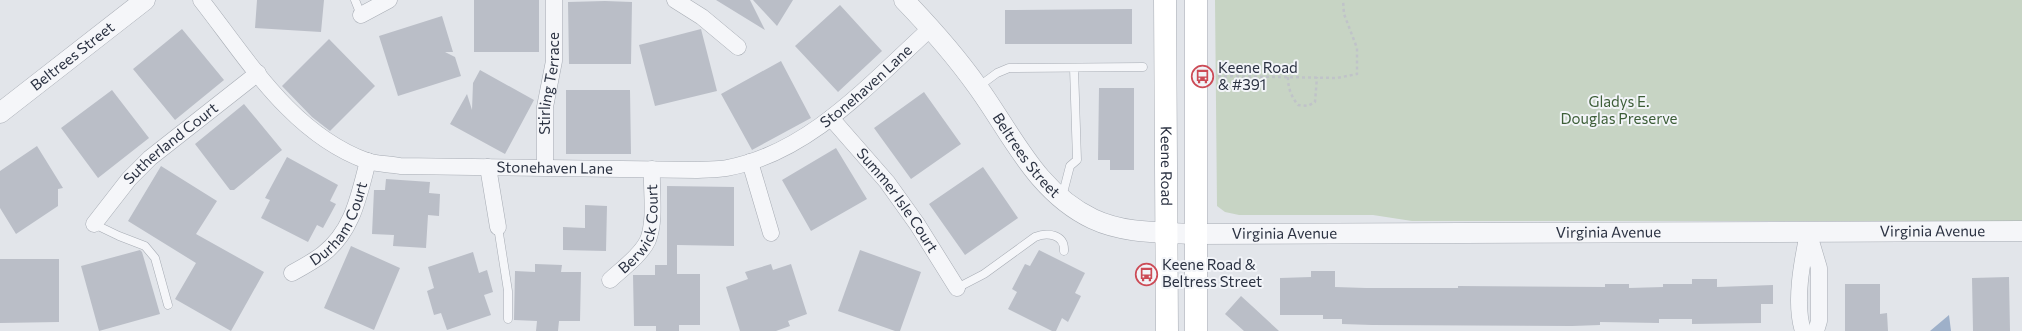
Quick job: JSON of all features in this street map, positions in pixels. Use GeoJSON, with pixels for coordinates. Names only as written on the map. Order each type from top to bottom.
{"type":"FeatureCollection","features":[{"type":"Feature","properties":{"kind":"main road","name":"Keene Road"},"geometry":{"type":"LineString","coordinates":[[1165,0],[1167,331]]}},
{"type":"Feature","properties":{"kind":"main road"},"geometry":{"type":"LineString","coordinates":[[1178,0],[1179,200],[1186,223],[1195,234]]}},
{"type":"Feature","properties":{"kind":"main road","name":"Keene Road"},"geometry":{"type":"LineString","coordinates":[[1196,0],[1196,331]]}},
{"type":"Feature","properties":{"kind":"main road"},"geometry":{"type":"LineString","coordinates":[[1167,232],[1176,242],[1182,257],[1183,331]]}},
{"type":"Feature","properties":{"kind":"street","name":"Beltrees Street"},"geometry":{"type":"LineString","coordinates":[[0,113],[145,0]]}},
{"type":"Feature","properties":{"kind":"street","name":"Stonehaven Lane"},"geometry":{"type":"LineString","coordinates":[[201,0],[282,103],[308,128],[334,146],[368,162],[400,166],[652,169],[726,168],[750,162],[781,151],[806,137],[831,118],[930,28]]}},
{"type":"Feature","properties":{"kind":"street"},"geometry":{"type":"LineString","coordinates":[[361,15],[390,0]]}},
{"type":"Feature","properties":{"kind":"street","name":"Stirling Terrace"},"geometry":{"type":"LineString","coordinates":[[545,167],[545,107],[554,61],[554,0]]}},
{"type":"Feature","properties":{"kind":"street"},"geometry":{"type":"LineString","coordinates":[[675,0],[702,17],[738,47]]}},
{"type":"Feature","properties":{"kind":"street","name":"Beltrees Street"},"geometry":{"type":"LineString","coordinates":[[904,0],[930,28],[978,87],[1030,166],[1045,184],[1062,198],[1094,219],[1114,226],[1138,231],[1195,234]]}},
{"type":"Feature","properties":{"kind":"street","name":"Sutherland Court"},"geometry":{"type":"LineString","coordinates":[[94,224],[129,179],[150,158],[258,73]]}},
{"type":"Feature","properties":{"kind":"street","name":"Summer Isle Court"},"geometry":{"type":"LineString","coordinates":[[831,118],[887,182],[918,224],[957,288]]}},
{"type":"Feature","properties":{"kind":"street","name":"Durham Court"},"geometry":{"type":"LineString","coordinates":[[292,273],[324,253],[340,238],[353,217],[368,162]]}},
{"type":"Feature","properties":{"kind":"street"},"geometry":{"type":"LineString","coordinates":[[750,162],[771,233]]}},
{"type":"Feature","properties":{"kind":"street"},"geometry":{"type":"LineString","coordinates":[[488,167],[498,227]]}},
{"type":"Feature","properties":{"kind":"street","name":"Berwick Court"},"geometry":{"type":"LineString","coordinates":[[610,280],[638,253],[647,240],[651,223],[652,169]]}},
{"type":"Feature","properties":{"kind":"street","name":"Virginia Avenue"},"geometry":{"type":"LineString","coordinates":[[1195,234],[2022,231]]}},
{"type":"Feature","properties":{"kind":"street"},"geometry":{"type":"LineString","coordinates":[[1803,331],[1800,321],[1800,268],[1808,232]]}},
{"type":"Feature","properties":{"kind":"street"},"geometry":{"type":"LineString","coordinates":[[1808,232],[1819,268],[1819,321],[1816,331]]}},
{"type":"Feature","properties":{"kind":"lane"},"geometry":{"type":"LineString","coordinates":[[355,0],[361,15]]}},
{"type":"Feature","properties":{"kind":"lane"},"geometry":{"type":"LineString","coordinates":[[978,87],[997,73],[1009,68],[1143,67]]}},
{"type":"Feature","properties":{"kind":"lane"},"geometry":{"type":"LineString","coordinates":[[1062,198],[1070,166],[1077,160],[1074,68]]}},
{"type":"Feature","properties":{"kind":"lane"},"geometry":{"type":"LineString","coordinates":[[94,224],[145,246],[155,258],[168,305]]}},
{"type":"Feature","properties":{"kind":"lane"},"geometry":{"type":"LineString","coordinates":[[498,227],[508,291],[508,319]]}},
{"type":"Feature","properties":{"kind":"lane"},"geometry":{"type":"LineString","coordinates":[[957,288],[984,274],[1035,237],[1041,235],[1054,235],[1062,242],[1064,251]]}},
{"type":"Feature","properties":{"kind":"path"},"geometry":{"type":"LineString","coordinates":[[1218,76],[1337,78],[1357,74],[1357,48],[1344,14],[1343,0]]}},
{"type":"Feature","properties":{"kind":"path"},"geometry":{"type":"LineString","coordinates":[[1288,77],[1292,98],[1298,105],[1308,106],[1315,102],[1317,77]]}},
{"type":"Feature","properties":{"kind":"green space","name":"Gladys E. Douglas Preserve"},"geometry":{"type":"Polygon","coordinates":[[[1215,0],[2022,0],[2022,221],[1412,221],[1373,215],[1239,215],[1225,212],[1217,206],[1215,0]]]}},
{"type":"Feature","properties":{"kind":"water"},"geometry":{"type":"Polygon","coordinates":[[[1949,315],[1951,331],[1930,331],[1949,315]]]}},
{"type":"Feature","properties":{"kind":"building"},"geometry":{"type":"Polygon","coordinates":[[[257,0],[324,0],[321,32],[255,28],[257,0]]]}},
{"type":"Feature","properties":{"kind":"building"},"geometry":{"type":"Polygon","coordinates":[[[474,0],[539,0],[539,52],[474,52],[474,0]]]}},
{"type":"Feature","properties":{"kind":"building"},"geometry":{"type":"Polygon","coordinates":[[[716,0],[750,0],[765,30],[716,0]]]}},
{"type":"Feature","properties":{"kind":"building"},"geometry":{"type":"Polygon","coordinates":[[[753,0],[793,0],[777,26],[753,0]]]}},
{"type":"Feature","properties":{"kind":"building"},"geometry":{"type":"Polygon","coordinates":[[[568,2],[632,2],[631,64],[569,64],[568,2]]]}},
{"type":"Feature","properties":{"kind":"building"},"geometry":{"type":"Polygon","coordinates":[[[840,5],[882,51],[838,92],[795,46],[840,5]]]}},
{"type":"Feature","properties":{"kind":"building"},"geometry":{"type":"Polygon","coordinates":[[[1132,9],[1132,44],[1005,44],[1005,10],[1132,9]]]}},
{"type":"Feature","properties":{"kind":"building"},"geometry":{"type":"Polygon","coordinates":[[[442,16],[453,52],[445,52],[455,57],[461,76],[398,96],[379,36],[442,16]]]}},
{"type":"Feature","properties":{"kind":"building"},"geometry":{"type":"Polygon","coordinates":[[[182,29],[224,80],[175,120],[133,69],[182,29]]]}},
{"type":"Feature","properties":{"kind":"building"},"geometry":{"type":"Polygon","coordinates":[[[701,29],[717,91],[655,106],[639,45],[701,29]]]}},
{"type":"Feature","properties":{"kind":"building"},"geometry":{"type":"Polygon","coordinates":[[[329,39],[375,86],[330,131],[312,117],[282,86],[329,39]]]}},
{"type":"Feature","properties":{"kind":"building"},"geometry":{"type":"Polygon","coordinates":[[[781,61],[811,118],[752,150],[721,94],[781,61]]]}},
{"type":"Feature","properties":{"kind":"building"},"geometry":{"type":"Polygon","coordinates":[[[480,70],[534,100],[505,154],[450,124],[467,94],[472,110],[473,83],[480,70]]]}},
{"type":"Feature","properties":{"kind":"building"},"geometry":{"type":"Polygon","coordinates":[[[1099,88],[1134,88],[1134,170],[1110,170],[1110,160],[1098,160],[1099,88]]]}},
{"type":"Feature","properties":{"kind":"building"},"geometry":{"type":"Polygon","coordinates":[[[112,90],[149,138],[98,178],[61,128],[112,90]]]}},
{"type":"Feature","properties":{"kind":"building"},"geometry":{"type":"Polygon","coordinates":[[[566,90],[630,90],[631,154],[566,154],[566,90]]]}},
{"type":"Feature","properties":{"kind":"building"},"geometry":{"type":"Polygon","coordinates":[[[924,92],[961,144],[911,179],[874,128],[924,92]]]}},
{"type":"Feature","properties":{"kind":"building"},"geometry":{"type":"Polygon","coordinates":[[[244,104],[282,150],[234,190],[230,190],[195,144],[244,104]]]}},
{"type":"Feature","properties":{"kind":"building"},"geometry":{"type":"Polygon","coordinates":[[[37,146],[63,188],[58,189],[58,206],[16,234],[0,208],[0,171],[37,146]]]}},
{"type":"Feature","properties":{"kind":"building"},"geometry":{"type":"Polygon","coordinates":[[[836,148],[867,199],[811,231],[782,180],[836,148]]]}},
{"type":"Feature","properties":{"kind":"building"},"geometry":{"type":"Polygon","coordinates":[[[287,157],[338,185],[330,201],[336,204],[323,228],[317,225],[308,242],[261,218],[270,200],[265,198],[287,157]]]}},
{"type":"Feature","properties":{"kind":"building"},"geometry":{"type":"Polygon","coordinates":[[[161,166],[217,201],[196,234],[264,272],[231,331],[175,299],[196,263],[128,221],[161,166]]]}},
{"type":"Feature","properties":{"kind":"building"},"geometry":{"type":"Polygon","coordinates":[[[983,167],[1018,218],[965,255],[929,204],[983,167]]]}},
{"type":"Feature","properties":{"kind":"building"},"geometry":{"type":"Polygon","coordinates":[[[386,179],[430,182],[429,193],[440,194],[439,216],[428,215],[426,248],[393,246],[394,235],[372,234],[374,190],[385,190],[386,179]]]}},
{"type":"Feature","properties":{"kind":"building"},"geometry":{"type":"Polygon","coordinates":[[[667,186],[734,187],[734,246],[677,245],[677,274],[700,274],[700,325],[679,325],[679,331],[656,331],[656,326],[634,326],[633,275],[655,275],[655,265],[667,265],[667,186]]]}},
{"type":"Feature","properties":{"kind":"building"},"geometry":{"type":"Polygon","coordinates":[[[585,205],[607,206],[606,251],[563,250],[563,227],[585,228],[585,205]]]}},
{"type":"Feature","properties":{"kind":"building"},"geometry":{"type":"Polygon","coordinates":[[[351,246],[400,268],[374,330],[324,308],[351,246]]]}},
{"type":"Feature","properties":{"kind":"building"},"geometry":{"type":"Polygon","coordinates":[[[140,250],[142,252],[160,314],[99,331],[81,266],[140,250]]]}},
{"type":"Feature","properties":{"kind":"building"},"geometry":{"type":"Polygon","coordinates":[[[860,250],[921,272],[900,331],[895,331],[838,311],[860,250]]]}},
{"type":"Feature","properties":{"kind":"building"},"geometry":{"type":"Polygon","coordinates":[[[1039,250],[1085,273],[1075,293],[1081,296],[1068,322],[1062,318],[1056,331],[1052,331],[1008,309],[1017,292],[1012,289],[1025,264],[1030,266],[1039,250]]]}},
{"type":"Feature","properties":{"kind":"building"},"geometry":{"type":"Polygon","coordinates":[[[473,252],[479,273],[487,270],[493,292],[484,295],[491,315],[447,330],[441,313],[434,315],[427,291],[434,288],[428,267],[473,252]]]}},
{"type":"Feature","properties":{"kind":"building"},"geometry":{"type":"Polygon","coordinates":[[[0,259],[59,259],[59,322],[0,323],[0,259]]]}},
{"type":"Feature","properties":{"kind":"building"},"geometry":{"type":"Polygon","coordinates":[[[535,264],[562,265],[561,272],[581,272],[580,321],[559,321],[558,331],[536,331],[537,321],[514,320],[515,271],[535,272],[535,264]]]}},
{"type":"Feature","properties":{"kind":"building"},"geometry":{"type":"Polygon","coordinates":[[[771,264],[773,270],[791,264],[807,314],[788,321],[790,326],[776,331],[740,331],[726,287],[748,279],[745,272],[771,264]]]}},
{"type":"Feature","properties":{"kind":"building"},"geometry":{"type":"Polygon","coordinates":[[[1311,271],[1335,271],[1335,287],[1366,288],[1458,288],[1458,286],[1605,287],[1605,284],[1629,284],[1629,288],[1663,287],[1663,284],[1692,284],[1692,279],[1717,279],[1717,287],[1773,285],[1773,304],[1761,304],[1761,323],[1692,324],[1692,319],[1659,319],[1659,323],[1600,322],[1600,325],[1572,326],[1372,325],[1342,324],[1342,319],[1323,319],[1323,315],[1280,315],[1280,278],[1311,277],[1311,271]]]}},
{"type":"Feature","properties":{"kind":"building"},"geometry":{"type":"Polygon","coordinates":[[[2009,277],[2010,331],[1973,331],[1972,278],[2009,277]]]}},
{"type":"Feature","properties":{"kind":"building"},"geometry":{"type":"Polygon","coordinates":[[[1845,284],[1880,284],[1880,314],[1887,313],[1888,331],[1845,331],[1845,284]]]}},
{"type":"Feature","properties":{"kind":"building"},"geometry":{"type":"Polygon","coordinates":[[[1241,296],[1279,331],[1244,331],[1225,314],[1241,296]]]}},
{"type":"Feature","properties":{"kind":"place","name":"Keene Road & #391"},"geometry":{"type":"Point","coordinates":[1202,77]}},
{"type":"Feature","properties":{"kind":"place","name":"Keene Road & Beltress Street"},"geometry":{"type":"Point","coordinates":[1146,274]}}]}
